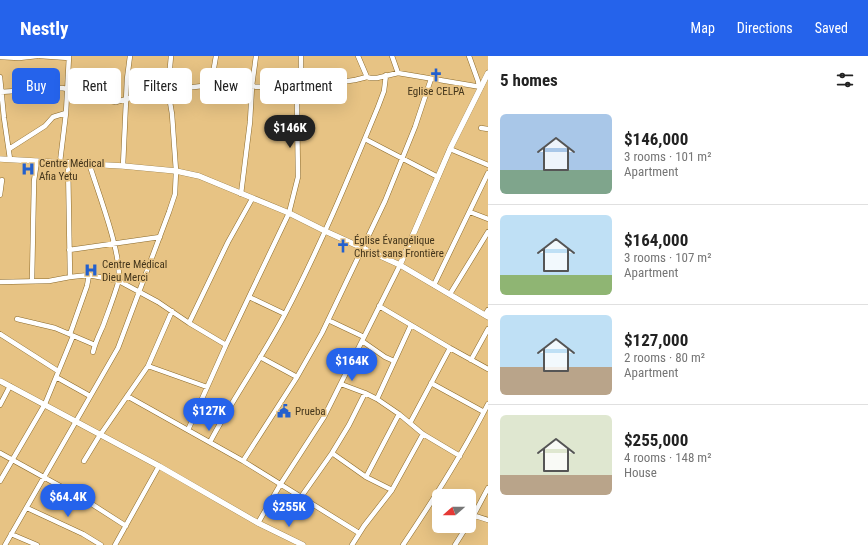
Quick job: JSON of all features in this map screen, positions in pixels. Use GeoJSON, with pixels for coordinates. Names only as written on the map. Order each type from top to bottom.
{"type":"FeatureCollection","features":[{"type":"Feature","properties":{"kind":"street"},"geometry":{"type":"LineString","coordinates":[[0,57],[19,58],[36,56]]}},
{"type":"Feature","properties":{"kind":"street"},"geometry":{"type":"LineString","coordinates":[[40,56],[69,57],[66,113],[60,162]]}},
{"type":"Feature","properties":{"kind":"street"},"geometry":{"type":"LineString","coordinates":[[123,166],[130,56]]}},
{"type":"Feature","properties":{"kind":"street"},"geometry":{"type":"LineString","coordinates":[[170,68],[171,56]]}},
{"type":"Feature","properties":{"kind":"street"},"geometry":{"type":"LineString","coordinates":[[214,68],[216,56]]}},
{"type":"Feature","properties":{"kind":"street"},"geometry":{"type":"LineString","coordinates":[[256,56],[252,86],[260,86]]}},
{"type":"Feature","properties":{"kind":"street"},"geometry":{"type":"LineString","coordinates":[[301,56],[301,68]]}},
{"type":"Feature","properties":{"kind":"street"},"geometry":{"type":"LineString","coordinates":[[358,56],[367,77]]}},
{"type":"Feature","properties":{"kind":"street"},"geometry":{"type":"LineString","coordinates":[[392,56],[398,73]]}},
{"type":"Feature","properties":{"kind":"street"},"geometry":{"type":"LineString","coordinates":[[469,56],[480,86]]}},
{"type":"Feature","properties":{"kind":"street"},"geometry":{"type":"LineString","coordinates":[[347,81],[367,77],[377,78],[398,73],[480,86]]}},
{"type":"Feature","properties":{"kind":"street"},"geometry":{"type":"LineString","coordinates":[[258,523],[280,485],[316,431],[341,384],[400,266],[450,150],[480,86],[488,73]]}},
{"type":"Feature","properties":{"kind":"street"},"geometry":{"type":"LineString","coordinates":[[210,442],[225,414],[285,314],[325,231],[384,91],[386,75]]}},
{"type":"Feature","properties":{"kind":"street"},"geometry":{"type":"LineString","coordinates":[[0,77],[10,159]]}},
{"type":"Feature","properties":{"kind":"street"},"geometry":{"type":"LineString","coordinates":[[243,461],[297,377],[328,320],[362,249],[402,158],[417,121],[431,79]]}},
{"type":"Feature","properties":{"kind":"street"},"geometry":{"type":"LineString","coordinates":[[1,92],[67,89],[80,95],[103,101],[116,102],[129,99]]}},
{"type":"Feature","properties":{"kind":"street"},"geometry":{"type":"LineString","coordinates":[[5,545],[118,348],[138,291],[160,237],[175,194],[176,171],[170,104]]}},
{"type":"Feature","properties":{"kind":"street"},"geometry":{"type":"LineString","coordinates":[[241,194],[251,104]]}},
{"type":"Feature","properties":{"kind":"street"},"geometry":{"type":"LineString","coordinates":[[188,430],[248,297],[289,213],[298,177],[297,104]]}},
{"type":"Feature","properties":{"kind":"street"},"geometry":{"type":"LineString","coordinates":[[9,149],[45,126],[53,116],[66,113]]}},
{"type":"Feature","properties":{"kind":"street"},"geometry":{"type":"LineString","coordinates":[[481,128],[488,129]]}},
{"type":"Feature","properties":{"kind":"street"},"geometry":{"type":"LineString","coordinates":[[365,139],[438,177]]}},
{"type":"Feature","properties":{"kind":"street"},"geometry":{"type":"LineString","coordinates":[[450,150],[488,165]]}},
{"type":"Feature","properties":{"kind":"street"},"geometry":{"type":"LineString","coordinates":[[0,159],[89,163],[176,171],[199,176],[289,213],[400,266],[487,314]]}},
{"type":"Feature","properties":{"kind":"street"},"geometry":{"type":"LineString","coordinates":[[32,281],[34,181],[37,161]]}},
{"type":"Feature","properties":{"kind":"street"},"geometry":{"type":"LineString","coordinates":[[68,162],[70,277]]}},
{"type":"Feature","properties":{"kind":"street"},"geometry":{"type":"LineString","coordinates":[[89,163],[114,243],[119,272],[119,281],[93,352]]}},
{"type":"Feature","properties":{"kind":"street"},"geometry":{"type":"LineString","coordinates":[[434,285],[488,173]]}},
{"type":"Feature","properties":{"kind":"street"},"geometry":{"type":"LineString","coordinates":[[0,195],[2,180]]}},
{"type":"Feature","properties":{"kind":"street"},"geometry":{"type":"LineString","coordinates":[[189,323],[228,242],[252,198]]}},
{"type":"Feature","properties":{"kind":"street"},"geometry":{"type":"LineString","coordinates":[[470,212],[488,218]]}},
{"type":"Feature","properties":{"kind":"street"},"geometry":{"type":"LineString","coordinates":[[450,294],[488,232]]}},
{"type":"Feature","properties":{"kind":"street"},"geometry":{"type":"LineString","coordinates":[[69,250],[160,237]]}},
{"type":"Feature","properties":{"kind":"street"},"geometry":{"type":"LineString","coordinates":[[0,282],[49,281],[89,275],[119,281],[158,302],[226,345]]}},
{"type":"Feature","properties":{"kind":"street"},"geometry":{"type":"LineString","coordinates":[[0,481],[45,404],[71,335],[87,286],[89,275]]}},
{"type":"Feature","properties":{"kind":"street"},"geometry":{"type":"LineString","coordinates":[[248,297],[285,314]]}},
{"type":"Feature","properties":{"kind":"street"},"geometry":{"type":"LineString","coordinates":[[379,306],[488,369]]}},
{"type":"Feature","properties":{"kind":"street"},"geometry":{"type":"LineString","coordinates":[[84,461],[100,434],[148,366],[172,311]]}},
{"type":"Feature","properties":{"kind":"street"},"geometry":{"type":"LineString","coordinates":[[16,319],[48,326],[95,345]]}},
{"type":"Feature","properties":{"kind":"street"},"geometry":{"type":"LineString","coordinates":[[328,320],[363,339],[385,357],[394,361]]}},
{"type":"Feature","properties":{"kind":"street"},"geometry":{"type":"LineString","coordinates":[[377,399],[411,325]]}},
{"type":"Feature","properties":{"kind":"street"},"geometry":{"type":"LineString","coordinates":[[472,360],[488,329]]}},
{"type":"Feature","properties":{"kind":"street"},"geometry":{"type":"LineString","coordinates":[[0,334],[58,371]]}},
{"type":"Feature","properties":{"kind":"street"},"geometry":{"type":"LineString","coordinates":[[410,423],[450,348]]}},
{"type":"Feature","properties":{"kind":"street"},"geometry":{"type":"LineString","coordinates":[[260,357],[297,377]]}},
{"type":"Feature","properties":{"kind":"street"},"geometry":{"type":"LineString","coordinates":[[148,366],[208,387]]}},
{"type":"Feature","properties":{"kind":"street"},"geometry":{"type":"LineString","coordinates":[[56,377],[90,396]]}},
{"type":"Feature","properties":{"kind":"street"},"geometry":{"type":"LineString","coordinates":[[0,381],[159,466],[294,543],[303,545]]}},
{"type":"Feature","properties":{"kind":"street"},"geometry":{"type":"LineString","coordinates":[[431,383],[484,412]]}},
{"type":"Feature","properties":{"kind":"street"},"geometry":{"type":"LineString","coordinates":[[341,384],[377,399],[399,414],[423,434],[460,456]]}},
{"type":"Feature","properties":{"kind":"street"},"geometry":{"type":"LineString","coordinates":[[0,405],[10,386]]}},
{"type":"Feature","properties":{"kind":"street"},"geometry":{"type":"LineString","coordinates":[[301,497],[332,453],[365,393]]}},
{"type":"Feature","properties":{"kind":"street"},"geometry":{"type":"LineString","coordinates":[[127,396],[243,461],[359,533]]}},
{"type":"Feature","properties":{"kind":"street"},"geometry":{"type":"LineString","coordinates":[[442,489],[488,404]]}},
{"type":"Feature","properties":{"kind":"street"},"geometry":{"type":"LineString","coordinates":[[366,477],[399,414]]}},
{"type":"Feature","properties":{"kind":"street"},"geometry":{"type":"LineString","coordinates":[[352,545],[359,533],[392,490],[423,434]]}},
{"type":"Feature","properties":{"kind":"street"},"geometry":{"type":"LineString","coordinates":[[0,453],[87,501],[126,526]]}},
{"type":"Feature","properties":{"kind":"street"},"geometry":{"type":"LineString","coordinates":[[332,453],[366,477],[392,490]]}},
{"type":"Feature","properties":{"kind":"street"},"geometry":{"type":"LineString","coordinates":[[115,545],[159,466]]}},
{"type":"Feature","properties":{"kind":"street"},"geometry":{"type":"LineString","coordinates":[[476,508],[488,488]]}},
{"type":"Feature","properties":{"kind":"street"},"geometry":{"type":"LineString","coordinates":[[403,545],[432,505]]}},
{"type":"Feature","properties":{"kind":"street"},"geometry":{"type":"LineString","coordinates":[[26,508],[83,534],[101,545]]}},
{"type":"Feature","properties":{"kind":"street"},"geometry":{"type":"LineString","coordinates":[[476,517],[488,520]]}},
{"type":"Feature","properties":{"kind":"street"},"geometry":{"type":"LineString","coordinates":[[455,545],[463,533]]}},
{"type":"Feature","properties":{"kind":"street"},"geometry":{"type":"LineString","coordinates":[[11,534],[37,545]]}},
{"type":"Feature","properties":{"kind":"place","name":"Eglise CELPA"},"geometry":{"type":"Point","coordinates":[436,75]}},
{"type":"Feature","properties":{"kind":"place","name":"Centre Médical Afia Yetu"},"geometry":{"type":"Point","coordinates":[28,169]}},
{"type":"Feature","properties":{"kind":"place","name":"Église Évangélique Christ sans Frontière"},"geometry":{"type":"Point","coordinates":[343,246]}},
{"type":"Feature","properties":{"kind":"place","name":"Centre Médical Dieu Merci"},"geometry":{"type":"Point","coordinates":[91,270]}},
{"type":"Feature","properties":{"kind":"place","name":"Prueba"},"geometry":{"type":"Point","coordinates":[284,411]}}]}
